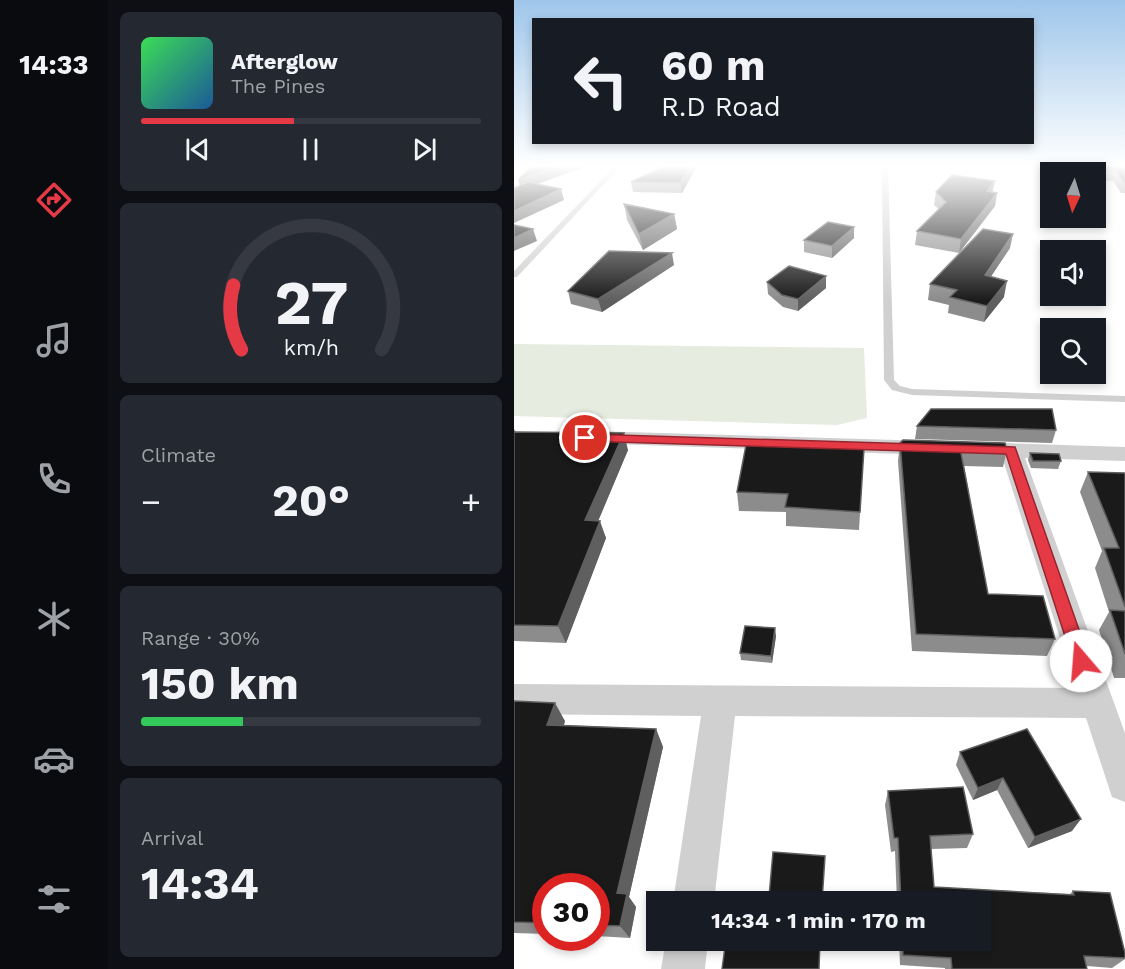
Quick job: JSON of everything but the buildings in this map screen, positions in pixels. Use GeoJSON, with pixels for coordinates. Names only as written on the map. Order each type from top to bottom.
{"type":"FeatureCollection","features":[{"type":"Feature","properties":{"kind":"street"},"geometry":{"type":"LineString","coordinates":[[573,438],[1124,454]]}},
{"type":"Feature","properties":{"kind":"street"},"geometry":{"type":"LineString","coordinates":[[1011,450],[1124,784]]}},
{"type":"Feature","properties":{"kind":"street"},"geometry":{"type":"LineString","coordinates":[[514,699],[1096,703]]}},
{"type":"Feature","properties":{"kind":"street"},"geometry":{"type":"LineString","coordinates":[[694,891],[720,700]]}},
{"type":"Feature","properties":{"kind":"street"},"geometry":{"type":"LineString","coordinates":[[684,969],[686,951]]}},
{"type":"Feature","properties":{"kind":"lane"},"geometry":{"type":"LineString","coordinates":[[514,275],[575,211]]}},
{"type":"Feature","properties":{"kind":"lane"},"geometry":{"type":"LineString","coordinates":[[886,211],[889,380],[896,387],[912,392],[1124,399]]}},
{"type":"Feature","properties":{"kind":"shaded area"},"geometry":{"type":"Polygon","coordinates":[[[514,344],[864,348],[867,418],[837,425],[514,416],[514,344]]]}},
{"type":"Feature","properties":{"kind":"route"},"geometry":{"type":"LineString","coordinates":[[585,438],[1011,450],[1081,661]]}}]}
